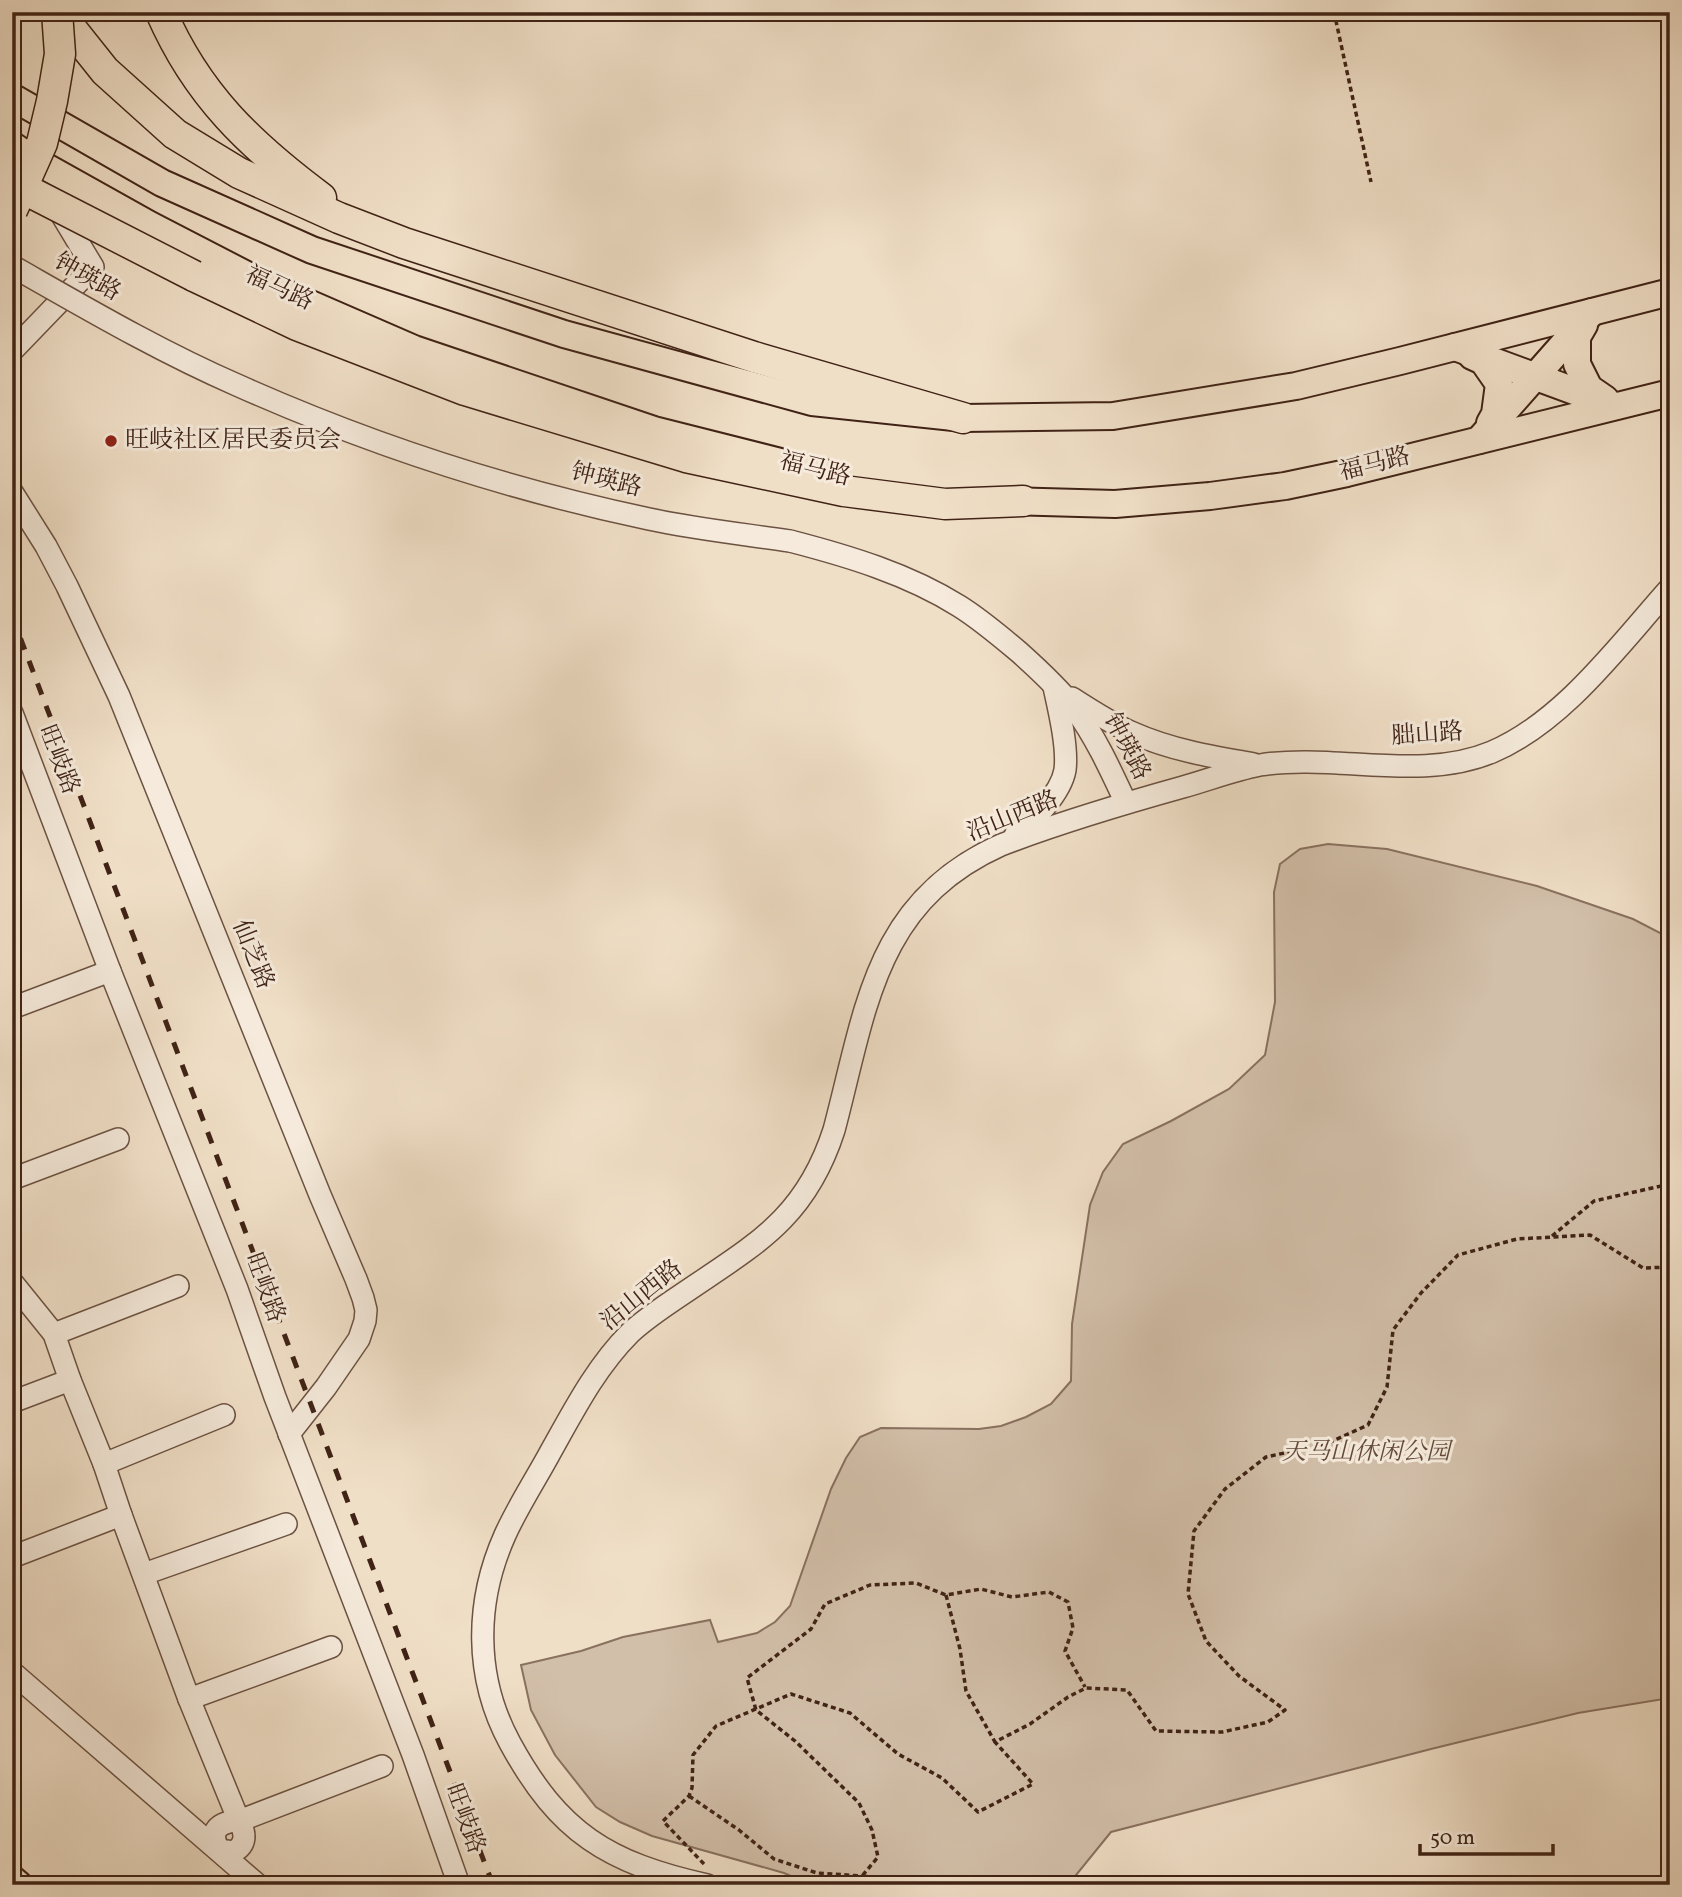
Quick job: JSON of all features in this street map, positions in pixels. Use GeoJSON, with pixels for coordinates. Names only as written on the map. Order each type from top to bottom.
{"type":"FeatureCollection","features":[{"type":"Feature","properties":{"kind":"highway"},"geometry":{"type":"LineString","coordinates":[[12,210],[42,143],[52,101],[60,54],[57,12]]}},
{"type":"Feature","properties":{"kind":"highway"},"geometry":{"type":"LineString","coordinates":[[57,12],[105,71],[175,134],[239,173],[339,218],[404,243],[754,357],[963,418]]}},
{"type":"Feature","properties":{"kind":"highway"},"geometry":{"type":"LineString","coordinates":[[161,12],[185,60],[234,125],[262,151],[343,214],[404,243]]}},
{"type":"Feature","properties":{"kind":"highway"},"geometry":{"type":"LineString","coordinates":[[12,187],[32,193],[297,326],[465,390],[686,457],[844,491],[945,504],[1023,501]]}},
{"type":"Feature","properties":{"kind":"main road","name":"福马路"},"geometry":{"type":"LineString","coordinates":[[12,97],[162,183],[312,250],[564,334],[812,402],[963,418],[1112,416],[1296,386],[1670,292]]}},
{"type":"Feature","properties":{"kind":"main road","name":"福马路"},"geometry":{"type":"LineString","coordinates":[[22,152],[150,225],[262,283],[415,349],[654,430],[859,482],[886,486],[1007,501],[1115,505],[1255,491],[1334,476],[1670,393]]}},
{"type":"Feature","properties":{"kind":"main road"},"geometry":{"type":"LineString","coordinates":[[1479,440],[1592,312]]}},
{"type":"Feature","properties":{"kind":"main road"},"geometry":{"type":"LineString","coordinates":[[1592,312],[1577,337],[1577,364],[1589,388],[1615,406]]}},
{"type":"Feature","properties":{"kind":"main road"},"geometry":{"type":"LineString","coordinates":[[1455,347],[1615,406]]}},
{"type":"Feature","properties":{"kind":"main road"},"geometry":{"type":"LineString","coordinates":[[1455,347],[1483,361],[1499,384],[1495,414],[1479,440]]}},
{"type":"Feature","properties":{"kind":"main road"},"geometry":{"type":"LineString","coordinates":[[12,1879],[19,1885]]}},
{"type":"Feature","properties":{"kind":"street"},"geometry":{"type":"LineString","coordinates":[[12,134],[93,267],[12,351]]}},
{"type":"Feature","properties":{"kind":"street","name":"钟瑛路"},"geometry":{"type":"LineString","coordinates":[[12,266],[190,363],[331,425],[393,447],[484,477],[650,519],[790,541],[830,551],[891,572],[958,605],[1006,641],[1054,685],[1088,728],[1126,803]]}},
{"type":"Feature","properties":{"kind":"street","name":"仙芝路"},"geometry":{"type":"LineString","coordinates":[[12,492],[67,586],[119,696],[363,1298],[365,1321],[359,1339],[289,1434]]}},
{"type":"Feature","properties":{"kind":"street","name":"胐山路"},"geometry":{"type":"LineString","coordinates":[[1126,803],[1259,765],[1446,765],[1491,753],[1517,740],[1564,705],[1670,588]]}},
{"type":"Feature","properties":{"kind":"street"},"geometry":{"type":"LineString","coordinates":[[1054,685],[1097,715],[1133,733],[1189,752],[1259,765]]}},
{"type":"Feature","properties":{"kind":"street"},"geometry":{"type":"LineString","coordinates":[[1001,845],[1027,826],[1045,807],[1065,772],[1054,685]]}},
{"type":"Feature","properties":{"kind":"street","name":"旺岐路"},"geometry":{"type":"LineString","coordinates":[[12,713],[110,971],[237,1289],[289,1434],[413,1755],[459,1885]]}},
{"type":"Feature","properties":{"kind":"street","name":"沿山西路"},"geometry":{"type":"LineString","coordinates":[[709,1877],[628,1861],[599,1847],[570,1825],[535,1783],[501,1725],[487,1684],[482,1626],[490,1574],[511,1522],[572,1414],[613,1352],[640,1324],[771,1232],[806,1192],[827,1150],[870,996],[884,958],[916,906],[945,878],[983,853],[1126,803]]}},
{"type":"Feature","properties":{"kind":"street"},"geometry":{"type":"LineString","coordinates":[[12,1008],[110,971]]}},
{"type":"Feature","properties":{"kind":"street"},"geometry":{"type":"LineString","coordinates":[[12,1179],[118,1139]]}},
{"type":"Feature","properties":{"kind":"street"},"geometry":{"type":"LineString","coordinates":[[12,1282],[54,1334],[189,1699],[243,1828],[242,1847],[233,1852],[219,1850]]}},
{"type":"Feature","properties":{"kind":"street"},"geometry":{"type":"LineString","coordinates":[[54,1334],[178,1286]]}},
{"type":"Feature","properties":{"kind":"street"},"geometry":{"type":"LineString","coordinates":[[12,1402],[70,1380]]}},
{"type":"Feature","properties":{"kind":"street"},"geometry":{"type":"LineString","coordinates":[[104,1464],[224,1415]]}},
{"type":"Feature","properties":{"kind":"street"},"geometry":{"type":"LineString","coordinates":[[12,1557],[121,1515]]}},
{"type":"Feature","properties":{"kind":"street"},"geometry":{"type":"LineString","coordinates":[[144,1574],[286,1524]]}},
{"type":"Feature","properties":{"kind":"street"},"geometry":{"type":"LineString","coordinates":[[189,1699],[331,1647]]}},
{"type":"Feature","properties":{"kind":"street"},"geometry":{"type":"LineString","coordinates":[[12,1672],[258,1885]]}},
{"type":"Feature","properties":{"kind":"street"},"geometry":{"type":"LineString","coordinates":[[239,1821],[382,1766]]}},
{"type":"Feature","properties":{"kind":"path"},"geometry":{"type":"LineString","coordinates":[[1334,12],[1371,181]]}},
{"type":"Feature","properties":{"kind":"path"},"geometry":{"type":"LineString","coordinates":[[1550,1237],[1594,1201],[1670,1184]]}},
{"type":"Feature","properties":{"kind":"path"},"geometry":{"type":"LineString","coordinates":[[995,1742],[1031,1724],[1069,1696],[1086,1688],[1127,1690],[1156,1731],[1222,1731],[1268,1722],[1285,1710],[1240,1676],[1206,1641],[1188,1594],[1194,1531],[1225,1489],[1266,1457],[1326,1444],[1368,1425],[1387,1387],[1393,1329],[1421,1293],[1458,1255],[1517,1238],[1590,1235],[1643,1268],[1670,1267]]}},
{"type":"Feature","properties":{"kind":"path"},"geometry":{"type":"LineString","coordinates":[[862,1876],[878,1857],[872,1830],[859,1803],[795,1741],[756,1710],[747,1678],[811,1629],[825,1604],[870,1585],[916,1583],[946,1595],[981,1589],[1012,1597],[1049,1592],[1068,1602],[1073,1628],[1065,1651],[1086,1688]]}},
{"type":"Feature","properties":{"kind":"path"},"geometry":{"type":"LineString","coordinates":[[709,1877],[663,1821],[689,1796],[692,1788],[693,1755],[716,1726],[791,1695],[850,1713],[898,1754],[942,1778],[978,1812],[1033,1784],[995,1742],[966,1691],[960,1650],[946,1595]]}},
{"type":"Feature","properties":{"kind":"path"},"geometry":{"type":"LineString","coordinates":[[689,1796],[739,1830],[774,1859],[817,1873],[937,1885]]}},
{"type":"Feature","properties":{"kind":"green space","name":"天马山休闲公园"},"geometry":{"type":"Polygon","coordinates":[[[1328,844],[1387,849],[1537,886],[1633,919],[1670,938],[1670,1698],[1578,1713],[1111,1832],[1068,1885],[811,1885],[784,1873],[652,1836],[620,1822],[596,1807],[555,1755],[531,1710],[521,1665],[581,1651],[623,1637],[710,1620],[718,1642],[757,1633],[775,1622],[790,1606],[831,1489],[860,1437],[881,1428],[979,1429],[1001,1426],[1051,1404],[1071,1381],[1072,1324],[1090,1205],[1103,1172],[1123,1144],[1229,1089],[1265,1055],[1275,1002],[1274,892],[1280,864],[1300,849],[1328,844]]]}},
{"type":"Feature","properties":{"kind":"railway"},"geometry":{"type":"LineString","coordinates":[[12,616],[493,1885]]}},
{"type":"Feature","properties":{"kind":"place","name":"旺岐社区居民委员会"},"geometry":{"type":"Point","coordinates":[111,441]}}]}
